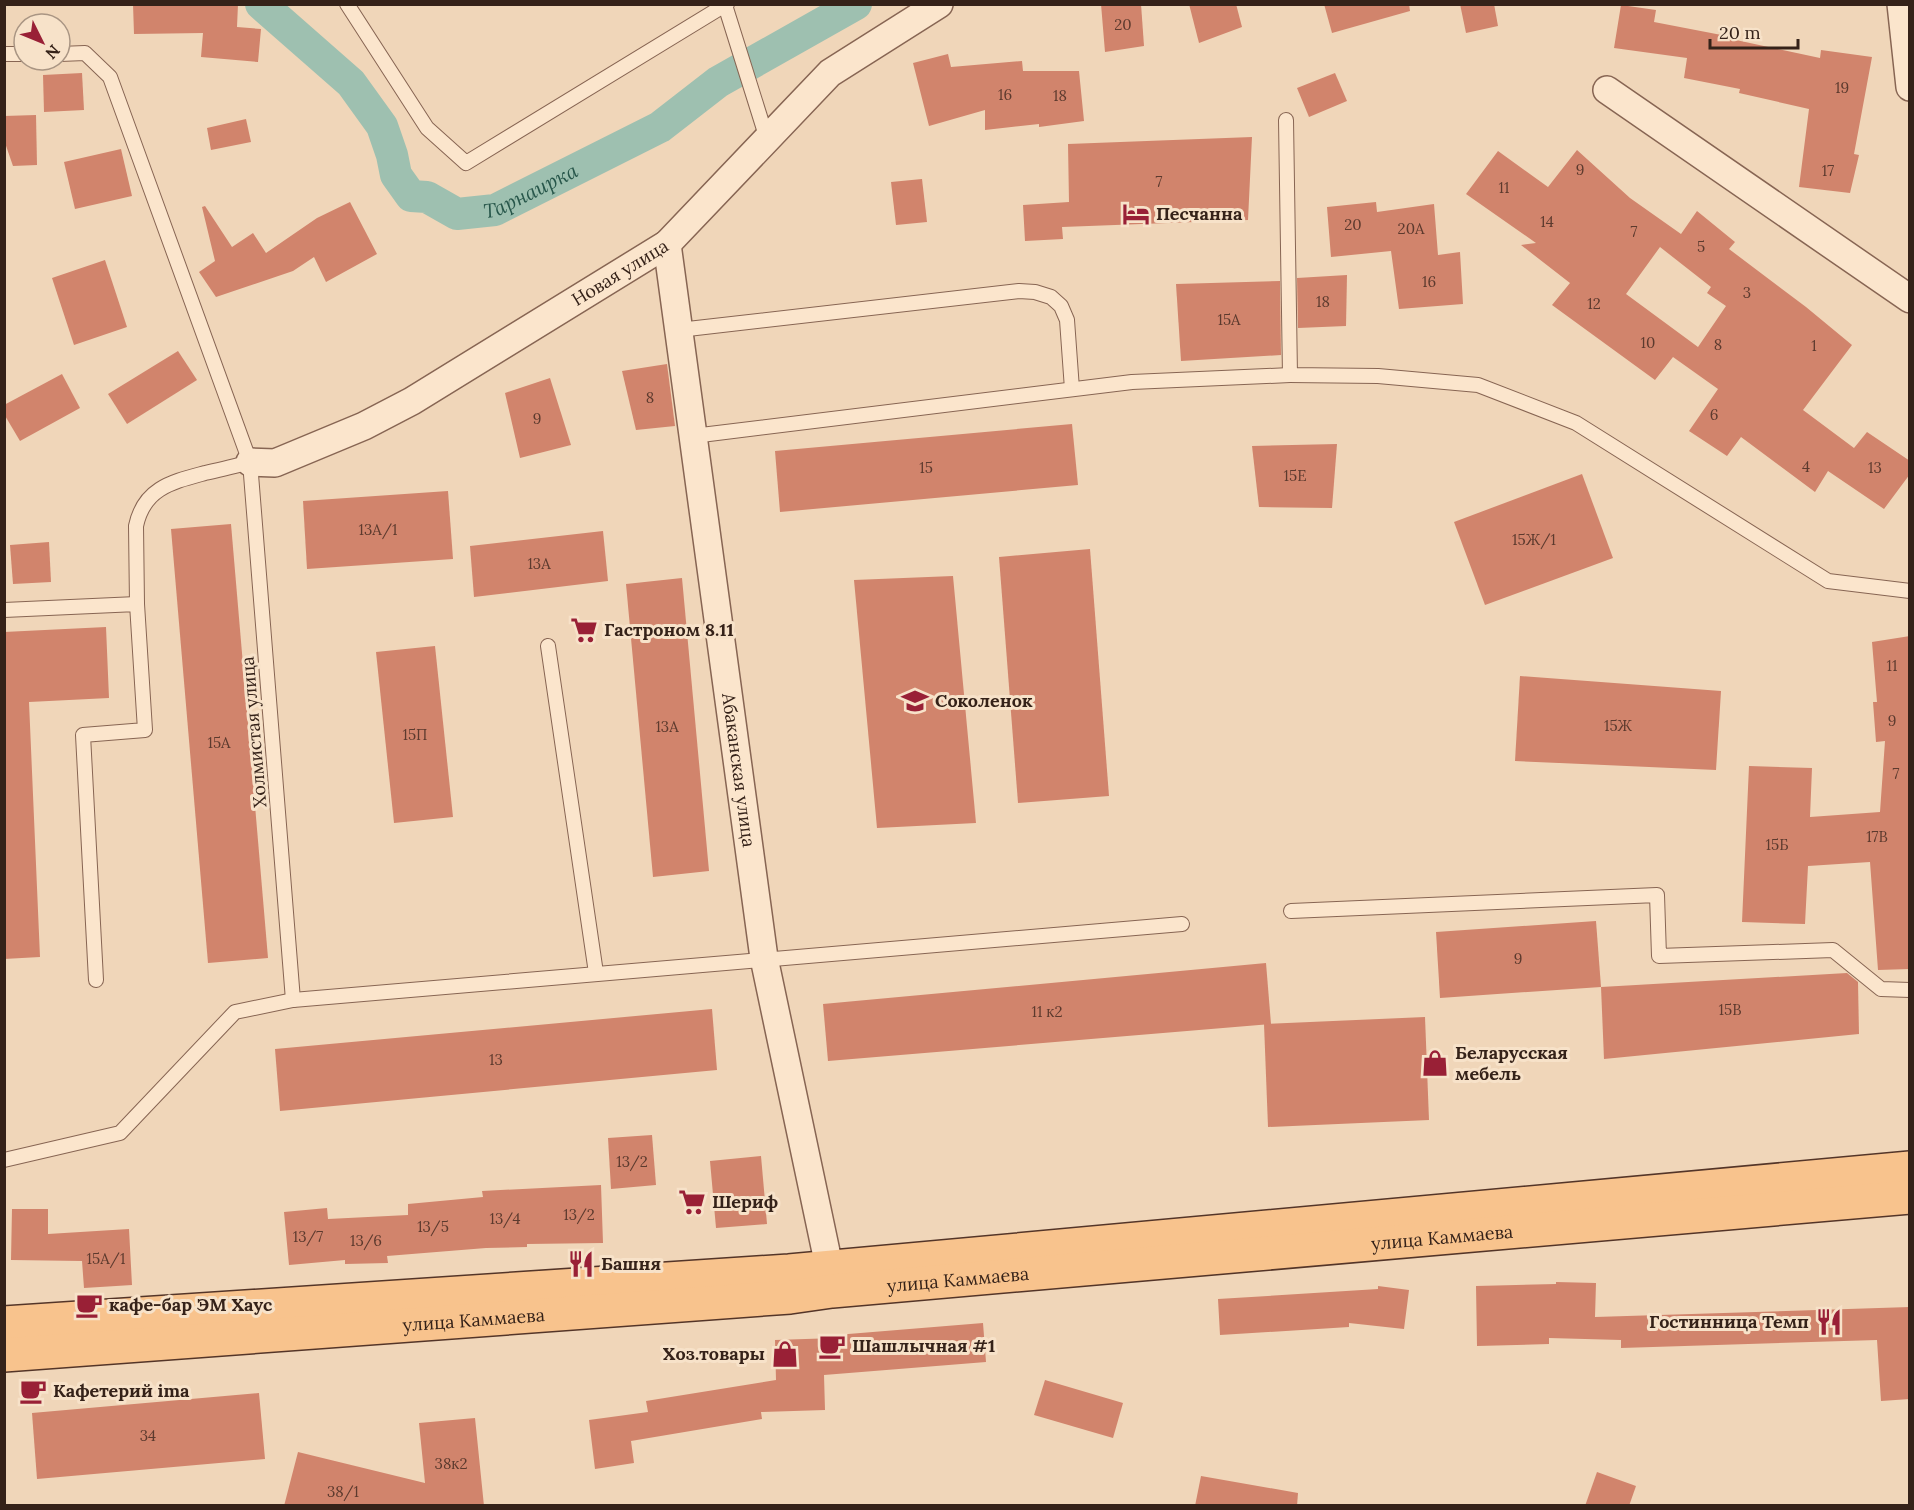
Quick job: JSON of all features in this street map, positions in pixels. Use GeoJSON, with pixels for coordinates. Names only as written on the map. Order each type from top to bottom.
{"type":"FeatureCollection","features":[{"type":"Feature","properties":{"kind":"main road","name":"улица Каммаева"},"geometry":{"type":"LineString","coordinates":[[4,1355],[790,1297],[831,1279],[1910,1168]]}},
{"type":"Feature","properties":{"kind":"main road","name":"улица Каммаева"},"geometry":{"type":"LineString","coordinates":[[4,1323],[789,1271],[831,1279],[1910,1197]]}},
{"type":"Feature","properties":{"kind":"street","name":"Новая улица"},"geometry":{"type":"LineString","coordinates":[[250,462],[275,463],[364,426],[412,401],[667,244],[830,73],[939,4]]}},
{"type":"Feature","properties":{"kind":"street"},"geometry":{"type":"LineString","coordinates":[[1901,4],[1910,87]]}},
{"type":"Feature","properties":{"kind":"street"},"geometry":{"type":"LineString","coordinates":[[1607,90],[1910,299]]}},
{"type":"Feature","properties":{"kind":"street","name":"Абаканская улица"},"geometry":{"type":"LineString","coordinates":[[667,244],[764,958],[831,1279]]}},
{"type":"Feature","properties":{"kind":"lane"},"geometry":{"type":"LineString","coordinates":[[347,4],[427,128],[466,164],[726,5],[733,36],[767,139]]}},
{"type":"Feature","properties":{"kind":"lane","name":"Холмистая улица"},"geometry":{"type":"LineString","coordinates":[[72,54],[85,53],[110,77],[250,462],[293,1000]]}},
{"type":"Feature","properties":{"kind":"lane"},"geometry":{"type":"LineString","coordinates":[[1286,120],[1290,375]]}},
{"type":"Feature","properties":{"kind":"lane"},"geometry":{"type":"LineString","coordinates":[[679,330],[1008,292],[1035,292],[1051,297],[1061,306],[1067,320],[1072,389]]}},
{"type":"Feature","properties":{"kind":"lane"},"geometry":{"type":"LineString","coordinates":[[693,436],[1132,382],[1290,375],[1377,376],[1478,385],[1576,423],[1828,581],[1910,591]]}},
{"type":"Feature","properties":{"kind":"lane"},"geometry":{"type":"LineString","coordinates":[[96,980],[83,735],[146,730],[137,604],[135,538],[138,515],[150,496],[175,481],[250,462]]}},
{"type":"Feature","properties":{"kind":"lane"},"geometry":{"type":"LineString","coordinates":[[4,610],[137,604]]}},
{"type":"Feature","properties":{"kind":"lane"},"geometry":{"type":"LineString","coordinates":[[548,646],[596,973]]}},
{"type":"Feature","properties":{"kind":"lane"},"geometry":{"type":"LineString","coordinates":[[1291,911],[1657,895],[1659,956],[1833,950],[1881,989],[1910,990]]}},
{"type":"Feature","properties":{"kind":"lane"},"geometry":{"type":"LineString","coordinates":[[4,1160],[120,1133],[235,1012],[293,1000],[1182,924]]}},
{"type":"Feature","properties":{"kind":"building"},"geometry":{"type":"Polygon","coordinates":[[[133,4],[238,4],[237,27],[261,29],[258,62],[201,57],[203,33],[134,34],[133,4]]]}},
{"type":"Feature","properties":{"kind":"building"},"geometry":{"type":"Polygon","coordinates":[[[1101,4],[1141,4],[1144,46],[1105,52],[1101,4]]]}},
{"type":"Feature","properties":{"kind":"building"},"geometry":{"type":"Polygon","coordinates":[[[1189,4],[1236,4],[1242,27],[1199,43],[1189,4]]]}},
{"type":"Feature","properties":{"kind":"building"},"geometry":{"type":"Polygon","coordinates":[[[1324,4],[1409,4],[1410,11],[1332,33],[1324,4]]]}},
{"type":"Feature","properties":{"kind":"building"},"geometry":{"type":"Polygon","coordinates":[[[1460,4],[1494,4],[1498,26],[1466,33],[1460,4]]]}},
{"type":"Feature","properties":{"kind":"building"},"geometry":{"type":"Polygon","coordinates":[[[1621,5],[1656,10],[1654,22],[1737,38],[1736,40],[1820,58],[1821,50],[1872,57],[1854,154],[1859,155],[1850,193],[1799,187],[1809,109],[1739,93],[1740,89],[1684,78],[1687,58],[1614,48],[1621,5]]]}},
{"type":"Feature","properties":{"kind":"building"},"geometry":{"type":"Polygon","coordinates":[[[948,54],[951,67],[1022,61],[1023,71],[1079,71],[1084,121],[1039,127],[1039,124],[985,130],[985,110],[929,126],[913,63],[948,54]]]}},
{"type":"Feature","properties":{"kind":"building"},"geometry":{"type":"Polygon","coordinates":[[[82,73],[84,110],[44,112],[43,75],[82,73]]]}},
{"type":"Feature","properties":{"kind":"building"},"geometry":{"type":"Polygon","coordinates":[[[1335,73],[1347,101],[1309,117],[1297,88],[1335,73]]]}},
{"type":"Feature","properties":{"kind":"building"},"geometry":{"type":"Polygon","coordinates":[[[36,115],[37,165],[13,166],[4,140],[4,116],[36,115]]]}},
{"type":"Feature","properties":{"kind":"building"},"geometry":{"type":"Polygon","coordinates":[[[246,119],[251,142],[211,150],[207,128],[246,119]]]}},
{"type":"Feature","properties":{"kind":"building"},"geometry":{"type":"Polygon","coordinates":[[[1252,137],[1248,220],[1062,227],[1063,239],[1025,241],[1023,205],[1069,202],[1068,144],[1252,137]]]}},
{"type":"Feature","properties":{"kind":"building"},"geometry":{"type":"Polygon","coordinates":[[[121,149],[132,196],[75,209],[64,162],[121,149]]]}},
{"type":"Feature","properties":{"kind":"building"},"geometry":{"type":"Polygon","coordinates":[[[1577,150],[1630,198],[1681,234],[1697,211],[1735,242],[1729,249],[1852,345],[1803,410],[1854,448],[1867,432],[1910,461],[1910,474],[1884,509],[1828,471],[1815,492],[1741,437],[1727,456],[1689,431],[1718,389],[1673,357],[1655,380],[1552,305],[1570,283],[1521,245],[1536,243],[1466,194],[1498,151],[1548,187],[1577,150]],[[1660,247],[1626,294],[1698,347],[1726,306],[1707,293],[1711,287],[1660,247]]]}},
{"type":"Feature","properties":{"kind":"building"},"geometry":{"type":"Polygon","coordinates":[[[922,179],[927,222],[896,225],[891,182],[922,179]]]}},
{"type":"Feature","properties":{"kind":"building"},"geometry":{"type":"Polygon","coordinates":[[[350,202],[377,254],[326,282],[314,257],[293,271],[216,297],[199,272],[215,261],[202,207],[205,206],[232,247],[253,233],[266,253],[317,218],[350,202]]]}},
{"type":"Feature","properties":{"kind":"building"},"geometry":{"type":"Polygon","coordinates":[[[1376,202],[1377,212],[1434,204],[1438,255],[1460,252],[1463,304],[1399,309],[1391,251],[1331,257],[1327,207],[1376,202]]]}},
{"type":"Feature","properties":{"kind":"building"},"geometry":{"type":"Polygon","coordinates":[[[105,260],[127,327],[74,345],[52,278],[105,260]]]}},
{"type":"Feature","properties":{"kind":"building"},"geometry":{"type":"Polygon","coordinates":[[[1347,275],[1346,326],[1298,328],[1297,278],[1347,275]]]}},
{"type":"Feature","properties":{"kind":"building"},"geometry":{"type":"Polygon","coordinates":[[[1280,281],[1281,355],[1181,361],[1176,284],[1280,281]]]}},
{"type":"Feature","properties":{"kind":"building"},"geometry":{"type":"Polygon","coordinates":[[[178,351],[197,380],[127,424],[108,394],[178,351]]]}},
{"type":"Feature","properties":{"kind":"building"},"geometry":{"type":"Polygon","coordinates":[[[667,364],[675,426],[636,430],[622,371],[667,364]]]}},
{"type":"Feature","properties":{"kind":"building"},"geometry":{"type":"Polygon","coordinates":[[[62,374],[80,408],[20,441],[4,414],[4,405],[62,374]]]}},
{"type":"Feature","properties":{"kind":"building"},"geometry":{"type":"Polygon","coordinates":[[[550,378],[571,445],[520,458],[505,393],[550,378]]]}},
{"type":"Feature","properties":{"kind":"building"},"geometry":{"type":"Polygon","coordinates":[[[1072,424],[1078,485],[780,512],[775,451],[1072,424]]]}},
{"type":"Feature","properties":{"kind":"building"},"geometry":{"type":"Polygon","coordinates":[[[1337,444],[1332,508],[1259,507],[1252,446],[1337,444]]]}},
{"type":"Feature","properties":{"kind":"building"},"geometry":{"type":"Polygon","coordinates":[[[1582,474],[1613,558],[1485,605],[1454,522],[1582,474]]]}},
{"type":"Feature","properties":{"kind":"building"},"geometry":{"type":"Polygon","coordinates":[[[448,491],[453,559],[307,569],[303,501],[448,491]]]}},
{"type":"Feature","properties":{"kind":"building"},"geometry":{"type":"Polygon","coordinates":[[[231,524],[268,958],[208,963],[171,529],[231,524]]]}},
{"type":"Feature","properties":{"kind":"building"},"geometry":{"type":"Polygon","coordinates":[[[603,531],[608,581],[474,597],[470,546],[603,531]]]}},
{"type":"Feature","properties":{"kind":"building"},"geometry":{"type":"Polygon","coordinates":[[[49,542],[51,582],[13,584],[10,545],[49,542]]]}},
{"type":"Feature","properties":{"kind":"building"},"geometry":{"type":"Polygon","coordinates":[[[1090,549],[1109,796],[1018,803],[999,557],[1090,549]]]}},
{"type":"Feature","properties":{"kind":"building","name":"Соколенок"},"geometry":{"type":"Polygon","coordinates":[[[953,576],[976,823],[877,828],[854,580],[953,576]]]}},
{"type":"Feature","properties":{"kind":"building"},"geometry":{"type":"Polygon","coordinates":[[[682,578],[709,871],[653,877],[626,584],[682,578]]]}},
{"type":"Feature","properties":{"kind":"building"},"geometry":{"type":"Polygon","coordinates":[[[106,627],[109,698],[29,702],[40,957],[4,959],[4,632],[106,627]]]}},
{"type":"Feature","properties":{"kind":"building"},"geometry":{"type":"Polygon","coordinates":[[[1910,636],[1910,969],[1878,970],[1870,862],[1808,866],[1805,924],[1742,922],[1749,766],[1812,768],[1810,817],[1880,812],[1885,741],[1876,742],[1873,702],[1877,702],[1872,642],[1910,636]]]}},
{"type":"Feature","properties":{"kind":"building"},"geometry":{"type":"Polygon","coordinates":[[[435,646],[453,817],[394,823],[376,652],[435,646]]]}},
{"type":"Feature","properties":{"kind":"building"},"geometry":{"type":"Polygon","coordinates":[[[1520,676],[1721,691],[1716,770],[1515,761],[1520,676]]]}},
{"type":"Feature","properties":{"kind":"building"},"geometry":{"type":"Polygon","coordinates":[[[1596,921],[1601,987],[1440,998],[1436,932],[1596,921]]]}},
{"type":"Feature","properties":{"kind":"building"},"geometry":{"type":"Polygon","coordinates":[[[1266,963],[1271,1024],[828,1061],[823,1004],[1266,963]]]}},
{"type":"Feature","properties":{"kind":"building"},"geometry":{"type":"Polygon","coordinates":[[[1847,973],[1858,982],[1859,1034],[1604,1059],[1601,987],[1847,973]]]}},
{"type":"Feature","properties":{"kind":"building"},"geometry":{"type":"Polygon","coordinates":[[[712,1009],[717,1070],[280,1111],[275,1049],[712,1009]]]}},
{"type":"Feature","properties":{"kind":"building"},"geometry":{"type":"Polygon","coordinates":[[[1425,1017],[1429,1120],[1268,1127],[1264,1024],[1425,1017]]]}},
{"type":"Feature","properties":{"kind":"building"},"geometry":{"type":"Polygon","coordinates":[[[652,1135],[656,1185],[611,1189],[608,1138],[652,1135]]]}},
{"type":"Feature","properties":{"kind":"building"},"geometry":{"type":"Polygon","coordinates":[[[761,1156],[767,1224],[716,1228],[710,1161],[761,1156]]]}},
{"type":"Feature","properties":{"kind":"building"},"geometry":{"type":"Polygon","coordinates":[[[601,1185],[603,1243],[527,1244],[527,1247],[387,1256],[388,1263],[345,1264],[345,1260],[289,1265],[284,1212],[327,1208],[328,1219],[408,1215],[408,1204],[483,1197],[482,1191],[601,1185]]]}},
{"type":"Feature","properties":{"kind":"building"},"geometry":{"type":"Polygon","coordinates":[[[12,1209],[48,1209],[48,1234],[129,1229],[132,1285],[84,1288],[82,1261],[11,1260],[12,1209]]]}},
{"type":"Feature","properties":{"kind":"building"},"geometry":{"type":"Polygon","coordinates":[[[1556,1282],[1596,1283],[1595,1317],[1910,1307],[1910,1399],[1881,1401],[1877,1340],[1621,1348],[1621,1340],[1549,1338],[1549,1344],[1477,1346],[1476,1286],[1556,1284],[1556,1282]]]}},
{"type":"Feature","properties":{"kind":"building"},"geometry":{"type":"Polygon","coordinates":[[[1378,1286],[1409,1290],[1404,1329],[1349,1323],[1349,1327],[1220,1335],[1218,1299],[1378,1289],[1378,1286]]]}},
{"type":"Feature","properties":{"kind":"building"},"geometry":{"type":"Polygon","coordinates":[[[983,1323],[986,1362],[824,1375],[825,1410],[761,1412],[762,1419],[631,1441],[634,1463],[595,1469],[589,1420],[648,1412],[646,1401],[776,1380],[775,1340],[836,1338],[836,1335],[983,1323]]]}},
{"type":"Feature","properties":{"kind":"building"},"geometry":{"type":"Polygon","coordinates":[[[1045,1380],[1123,1403],[1113,1438],[1034,1415],[1045,1380]]]}},
{"type":"Feature","properties":{"kind":"building"},"geometry":{"type":"Polygon","coordinates":[[[259,1393],[265,1459],[37,1479],[32,1413],[259,1393]]]}},
{"type":"Feature","properties":{"kind":"building"},"geometry":{"type":"Polygon","coordinates":[[[475,1418],[484,1506],[284,1506],[298,1452],[425,1483],[419,1423],[475,1418]]]}},
{"type":"Feature","properties":{"kind":"building"},"geometry":{"type":"Polygon","coordinates":[[[1597,1472],[1636,1486],[1629,1506],[1585,1506],[1597,1472]]]}},
{"type":"Feature","properties":{"kind":"building"},"geometry":{"type":"Polygon","coordinates":[[[1201,1476],[1298,1493],[1297,1506],[1195,1506],[1201,1476]]]}},
{"type":"Feature","properties":{"kind":"waterway","name":"Тарнаирка"},"geometry":{"type":"LineString","coordinates":[[261,4],[351,83],[382,126],[396,175],[411,196],[427,197],[457,214],[495,210],[660,127],[718,82],[856,4]]}},
{"type":"Feature","properties":{"kind":"place","name":"Песчанна"},"geometry":{"type":"Point","coordinates":[1136,214]}},
{"type":"Feature","properties":{"kind":"place","name":"Гастроном 8.11"},"geometry":{"type":"Point","coordinates":[584,630]}},
{"type":"Feature","properties":{"kind":"place","name":"Соколенок"},"geometry":{"type":"Point","coordinates":[915,701]}},
{"type":"Feature","properties":{"kind":"place","name":"Беларусская мебель"},"geometry":{"type":"Point","coordinates":[1435,1063]}},
{"type":"Feature","properties":{"kind":"place","name":"Шериф"},"geometry":{"type":"Point","coordinates":[692,1202]}},
{"type":"Feature","properties":{"kind":"place","name":"Башня"},"geometry":{"type":"Point","coordinates":[581,1264]}},
{"type":"Feature","properties":{"kind":"place","name":"кафе-бар ЭМ Хаус"},"geometry":{"type":"Point","coordinates":[89,1305]}},
{"type":"Feature","properties":{"kind":"place","name":"Гостинница Темп"},"geometry":{"type":"Point","coordinates":[1829,1322]}},
{"type":"Feature","properties":{"kind":"place","name":"Шашлычная #1"},"geometry":{"type":"Point","coordinates":[832,1346]}},
{"type":"Feature","properties":{"kind":"place","name":"Хоз.товары"},"geometry":{"type":"Point","coordinates":[785,1354]}},
{"type":"Feature","properties":{"kind":"place","name":"Кафетерий ima"},"geometry":{"type":"Point","coordinates":[33,1391]}}]}
